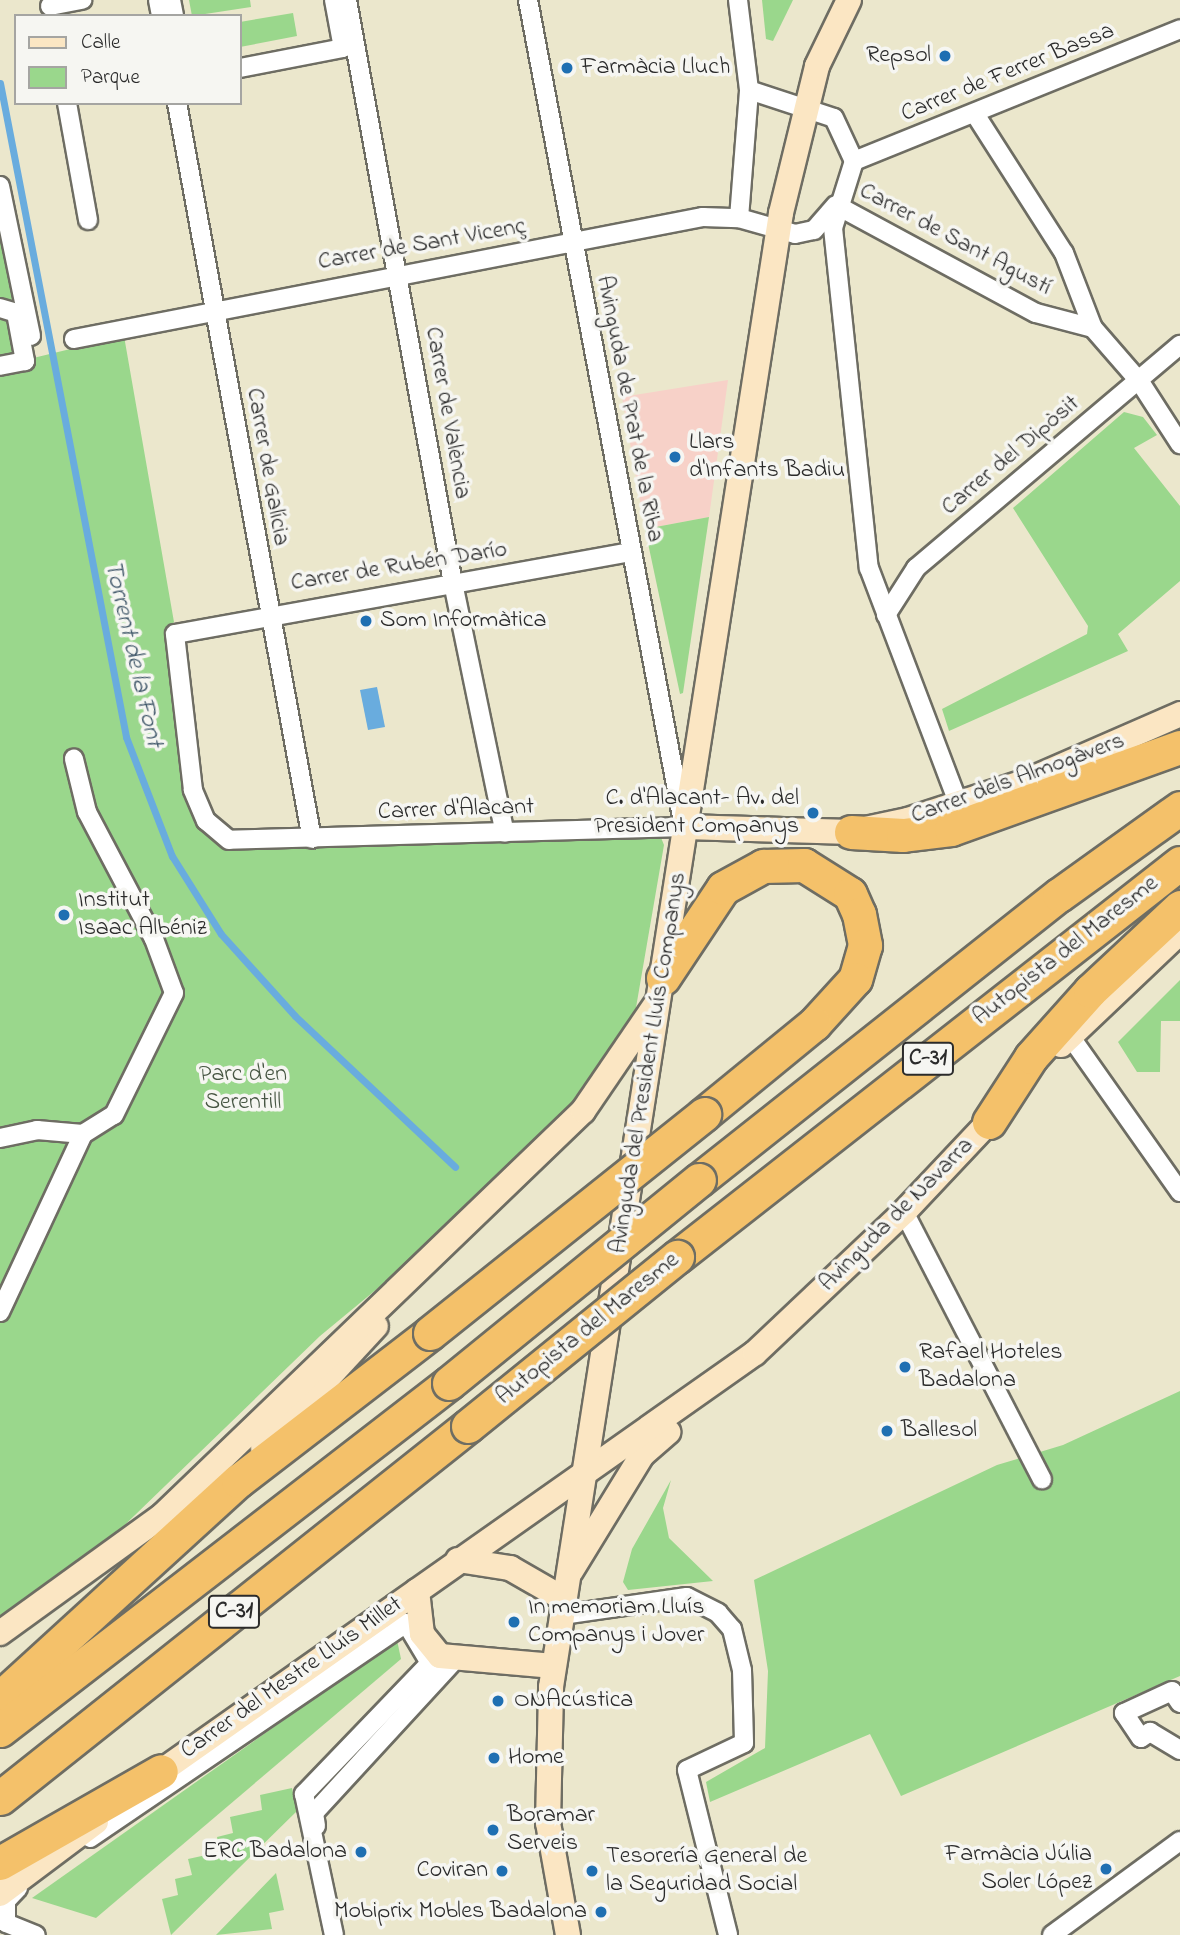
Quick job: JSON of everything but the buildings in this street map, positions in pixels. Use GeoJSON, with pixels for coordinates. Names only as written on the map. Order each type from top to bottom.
{"type":"FeatureCollection","features":[{"type":"Feature","properties":{"kind":"highway"},"geometry":{"type":"LineString","coordinates":[[851,832],[903,835],[951,828],[1180,747]]}},
{"type":"Feature","properties":{"kind":"highway","name":"Autopista del Maresme"},"geometry":{"type":"LineString","coordinates":[[0,1730],[449,1383],[699,1180],[1059,895],[1180,808]]}},
{"type":"Feature","properties":{"kind":"highway","name":"Autopista del Maresme"},"geometry":{"type":"LineString","coordinates":[[0,1798],[677,1257],[1180,863]]}},
{"type":"Feature","properties":{"kind":"highway"},"geometry":{"type":"LineString","coordinates":[[0,1698],[239,1481],[430,1333],[814,1024],[855,979],[865,945],[859,914],[850,894],[804,865],[763,866],[723,888],[660,989]]}},
{"type":"Feature","properties":{"kind":"highway"},"geometry":{"type":"LineString","coordinates":[[989,1122],[1031,1058],[1090,991],[1180,907]]}},
{"type":"Feature","properties":{"kind":"highway"},"geometry":{"type":"LineString","coordinates":[[0,1863],[161,1771]]}},
{"type":"Feature","properties":{"kind":"street"},"geometry":{"type":"LineString","coordinates":[[50,7],[82,0]]}},
{"type":"Feature","properties":{"kind":"street"},"geometry":{"type":"LineString","coordinates":[[242,68],[343,48],[334,0]]}},
{"type":"Feature","properties":{"kind":"street","name":"Carrer de València"},"geometry":{"type":"LineString","coordinates":[[347,0],[453,583],[505,833]]}},
{"type":"Feature","properties":{"kind":"street","name":"Avinguda de Prat de la Riba"},"geometry":{"type":"LineString","coordinates":[[528,0],[684,827]]}},
{"type":"Feature","properties":{"kind":"street"},"geometry":{"type":"LineString","coordinates":[[738,0],[749,90],[739,218]]}},
{"type":"Feature","properties":{"kind":"street","name":"Avinguda del President Lluís Companys"},"geometry":{"type":"LineString","coordinates":[[568,1935],[548,1811],[554,1666],[589,1468],[684,827],[778,233],[804,107],[828,34],[849,0]]}},
{"type":"Feature","properties":{"kind":"street","name":"Carrer de Ferrer Bassa"},"geometry":{"type":"LineString","coordinates":[[854,161],[1180,29]]}},
{"type":"Feature","properties":{"kind":"street"},"geometry":{"type":"LineString","coordinates":[[749,90],[834,118],[854,161],[836,205],[832,228],[869,568],[959,805]]}},
{"type":"Feature","properties":{"kind":"street"},"geometry":{"type":"LineString","coordinates":[[67,105],[88,220]]}},
{"type":"Feature","properties":{"kind":"street","name":"Carrer de Galícia"},"geometry":{"type":"LineString","coordinates":[[177,105],[268,613],[312,839]]}},
{"type":"Feature","properties":{"kind":"street"},"geometry":{"type":"LineString","coordinates":[[975,114],[1064,253],[1093,328],[1140,382],[1180,444]]}},
{"type":"Feature","properties":{"kind":"street"},"geometry":{"type":"LineString","coordinates":[[0,186],[31,336]]}},
{"type":"Feature","properties":{"kind":"street"},"geometry":{"type":"LineString","coordinates":[[778,233],[814,230],[836,205]]}},
{"type":"Feature","properties":{"kind":"street","name":"Carrer de Sant Agustí"},"geometry":{"type":"LineString","coordinates":[[836,205],[1036,313],[1093,328]]}},
{"type":"Feature","properties":{"kind":"street","name":"Carrer de Sant Vicenç"},"geometry":{"type":"LineString","coordinates":[[74,339],[214,308],[702,217],[739,218],[778,233]]}},
{"type":"Feature","properties":{"kind":"street"},"geometry":{"type":"LineString","coordinates":[[0,308],[16,313],[25,361],[0,366]]}},
{"type":"Feature","properties":{"kind":"street","name":"Carrer del Dipòsit"},"geometry":{"type":"LineString","coordinates":[[886,615],[916,568],[1140,382],[1180,345]]}},
{"type":"Feature","properties":{"kind":"street","name":"Carrer de Rubén Darío"},"geometry":{"type":"LineString","coordinates":[[229,840],[206,821],[193,790],[175,634],[268,613],[631,552]]}},
{"type":"Feature","properties":{"kind":"street","name":"Carrer dels Almogàvers"},"geometry":{"type":"LineString","coordinates":[[684,827],[851,832],[959,805],[1180,714]]}},
{"type":"Feature","properties":{"kind":"street"},"geometry":{"type":"LineString","coordinates":[[0,1312],[83,1134],[114,1115],[174,993],[154,939],[87,812],[74,759]]}},
{"type":"Feature","properties":{"kind":"street","name":"Carrer d'Alacant"},"geometry":{"type":"LineString","coordinates":[[229,840],[684,827]]}},
{"type":"Feature","properties":{"kind":"street","name":"Avinguda de Navarra"},"geometry":{"type":"LineString","coordinates":[[589,1468],[755,1353],[904,1212],[1070,1035],[1180,932]]}},
{"type":"Feature","properties":{"kind":"street"},"geometry":{"type":"LineString","coordinates":[[0,1633],[163,1515],[583,1111],[660,989]]}},
{"type":"Feature","properties":{"kind":"street"},"geometry":{"type":"LineString","coordinates":[[1070,1035],[1180,1192]]}},
{"type":"Feature","properties":{"kind":"street"},"geometry":{"type":"LineString","coordinates":[[0,1138],[37,1130],[83,1134]]}},
{"type":"Feature","properties":{"kind":"street"},"geometry":{"type":"LineString","coordinates":[[904,1212],[1042,1479]]}},
{"type":"Feature","properties":{"kind":"street"},"geometry":{"type":"LineString","coordinates":[[163,1515],[239,1481],[271,1437],[351,1359],[426,1261]]}},
{"type":"Feature","properties":{"kind":"street"},"geometry":{"type":"LineString","coordinates":[[565,1596],[642,1455],[709,1384]]}},
{"type":"Feature","properties":{"kind":"street","name":"Carrer del Mestre Lluís Millet"},"geometry":{"type":"LineString","coordinates":[[0,1894],[161,1771],[589,1468]]}},
{"type":"Feature","properties":{"kind":"street"},"geometry":{"type":"LineString","coordinates":[[458,1560],[510,1568],[565,1596],[687,1597],[718,1613],[732,1629],[742,1670],[744,1743],[687,1770],[728,1935]]}},
{"type":"Feature","properties":{"kind":"street"},"geometry":{"type":"LineString","coordinates":[[417,1591],[422,1634],[440,1656],[454,1661],[554,1666]]}},
{"type":"Feature","properties":{"kind":"street"},"geometry":{"type":"LineString","coordinates":[[36,1935],[6,1923],[11,1893],[406,1623],[430,1663],[304,1794],[337,1935]]}},
{"type":"Feature","properties":{"kind":"street"},"geometry":{"type":"LineString","coordinates":[[337,1935],[314,1813],[454,1661]]}},
{"type":"Feature","properties":{"kind":"street"},"geometry":{"type":"LineString","coordinates":[[1180,1703],[1172,1691],[1124,1713],[1141,1738],[1150,1732],[1180,1750]]}},
{"type":"Feature","properties":{"kind":"street"},"geometry":{"type":"LineString","coordinates":[[1052,1935],[1180,1841]]}},
{"type":"Feature","properties":{"kind":"street"},"geometry":{"type":"LineString","coordinates":[[0,1924],[10,1935]]}},
{"type":"Feature","properties":{"kind":"shaded area","name":"Llars d'Infants Badiu"},"geometry":{"type":"Polygon","coordinates":[[[728,380],[709,517],[645,529],[622,397],[728,380]]]}},
{"type":"Feature","properties":{"kind":"green space"},"geometry":{"type":"Polygon","coordinates":[[[189,0],[250,0],[251,7],[192,14],[189,0]]]}},
{"type":"Feature","properties":{"kind":"green space"},"geometry":{"type":"Polygon","coordinates":[[[762,0],[793,0],[773,41],[766,39],[762,0]]]}},
{"type":"Feature","properties":{"kind":"green space"},"geometry":{"type":"Polygon","coordinates":[[[293,13],[297,36],[242,47],[242,22],[293,13]]]}},
{"type":"Feature","properties":{"kind":"green space","name":"Parc d'en Serentill"},"geometry":{"type":"Polygon","coordinates":[[[0,222],[25,360],[124,336],[174,622],[164,633],[183,787],[207,835],[232,849],[660,835],[664,845],[633,1025],[614,1068],[447,1231],[320,1336],[104,1545],[0,1623],[0,222]]]}},
{"type":"Feature","properties":{"kind":"green space"},"geometry":{"type":"Polygon","coordinates":[[[1124,412],[1143,417],[1157,435],[1134,448],[1180,506],[1180,581],[1118,634],[1128,651],[949,731],[942,709],[1087,634],[1088,626],[1013,508],[1124,412]]]}},
{"type":"Feature","properties":{"kind":"green space"},"geometry":{"type":"Polygon","coordinates":[[[709,517],[683,693],[680,694],[645,529],[709,517]]]}},
{"type":"Feature","properties":{"kind":"green space"},"geometry":{"type":"Polygon","coordinates":[[[1180,980],[1180,1021],[1161,1021],[1160,1072],[1137,1072],[1118,1042],[1180,980]]]}},
{"type":"Feature","properties":{"kind":"green space"},"geometry":{"type":"Polygon","coordinates":[[[1180,1391],[1180,1676],[901,1796],[870,1734],[710,1802],[706,1782],[765,1748],[768,1671],[754,1580],[997,1465],[1063,1445],[1180,1391]]]}},
{"type":"Feature","properties":{"kind":"green space"},"geometry":{"type":"Polygon","coordinates":[[[671,1480],[663,1508],[669,1538],[713,1581],[628,1590],[623,1582],[632,1549],[671,1480]]]}},
{"type":"Feature","properties":{"kind":"green space"},"geometry":{"type":"Polygon","coordinates":[[[397,1640],[401,1659],[96,1918],[32,1898],[397,1640]]]}},
{"type":"Feature","properties":{"kind":"green space"},"geometry":{"type":"Polygon","coordinates":[[[292,1788],[297,1811],[171,1935],[162,1899],[178,1895],[175,1879],[192,1875],[188,1859],[220,1852],[217,1837],[233,1833],[230,1817],[262,1810],[260,1795],[292,1788]]]}},
{"type":"Feature","properties":{"kind":"green space"},"geometry":{"type":"Polygon","coordinates":[[[276,1873],[284,1910],[269,1913],[272,1929],[216,1935],[276,1873]]]}},
{"type":"Feature","properties":{"kind":"water"},"geometry":{"type":"Polygon","coordinates":[[[377,687],[385,727],[368,730],[360,690],[377,687]]]}},
{"type":"Feature","properties":{"kind":"waterway","name":"Torrent de la Font"},"geometry":{"type":"LineString","coordinates":[[0,83],[126,737],[172,856],[221,934],[295,1016],[455,1167]]}},
{"type":"Feature","properties":{"kind":"place","name":"Repsol"},"geometry":{"type":"Point","coordinates":[945,56]}},
{"type":"Feature","properties":{"kind":"place","name":"Farmàcia Lluch"},"geometry":{"type":"Point","coordinates":[567,68]}},
{"type":"Feature","properties":{"kind":"place","name":"Llars d'Infants Badiu"},"geometry":{"type":"Point","coordinates":[675,457]}},
{"type":"Feature","properties":{"kind":"place","name":"Som Informàtica"},"geometry":{"type":"Point","coordinates":[366,621]}},
{"type":"Feature","properties":{"kind":"place","name":"C. d'Alacant- Av. del President Companys"},"geometry":{"type":"Point","coordinates":[813,813]}},
{"type":"Feature","properties":{"kind":"place","name":"Institut Isaac Albéniz"},"geometry":{"type":"Point","coordinates":[64,915]}},
{"type":"Feature","properties":{"kind":"place","name":"Rafael Hoteles Badalona"},"geometry":{"type":"Point","coordinates":[905,1367]}},
{"type":"Feature","properties":{"kind":"place","name":"Ballesol"},"geometry":{"type":"Point","coordinates":[887,1431]}},
{"type":"Feature","properties":{"kind":"place","name":"In memoriam Lluís Companys i Jover"},"geometry":{"type":"Point","coordinates":[514,1622]}},
{"type":"Feature","properties":{"kind":"place","name":"ONAcústica"},"geometry":{"type":"Point","coordinates":[498,1701]}},
{"type":"Feature","properties":{"kind":"place","name":"Home"},"geometry":{"type":"Point","coordinates":[494,1758]}},
{"type":"Feature","properties":{"kind":"place","name":"Boramar Serveis"},"geometry":{"type":"Point","coordinates":[493,1830]}},
{"type":"Feature","properties":{"kind":"place","name":"ERC Badalona"},"geometry":{"type":"Point","coordinates":[361,1852]}},
{"type":"Feature","properties":{"kind":"place","name":"Farmàcia Júlia Soler López"},"geometry":{"type":"Point","coordinates":[1106,1869]}},
{"type":"Feature","properties":{"kind":"place","name":"Coviran"},"geometry":{"type":"Point","coordinates":[502,1871]}},
{"type":"Feature","properties":{"kind":"place","name":"Tesorería General de la Seguridad Social"},"geometry":{"type":"Point","coordinates":[592,1871]}},
{"type":"Feature","properties":{"kind":"place","name":"Mobiprix Mobles Badalona"},"geometry":{"type":"Point","coordinates":[601,1912]}}]}
